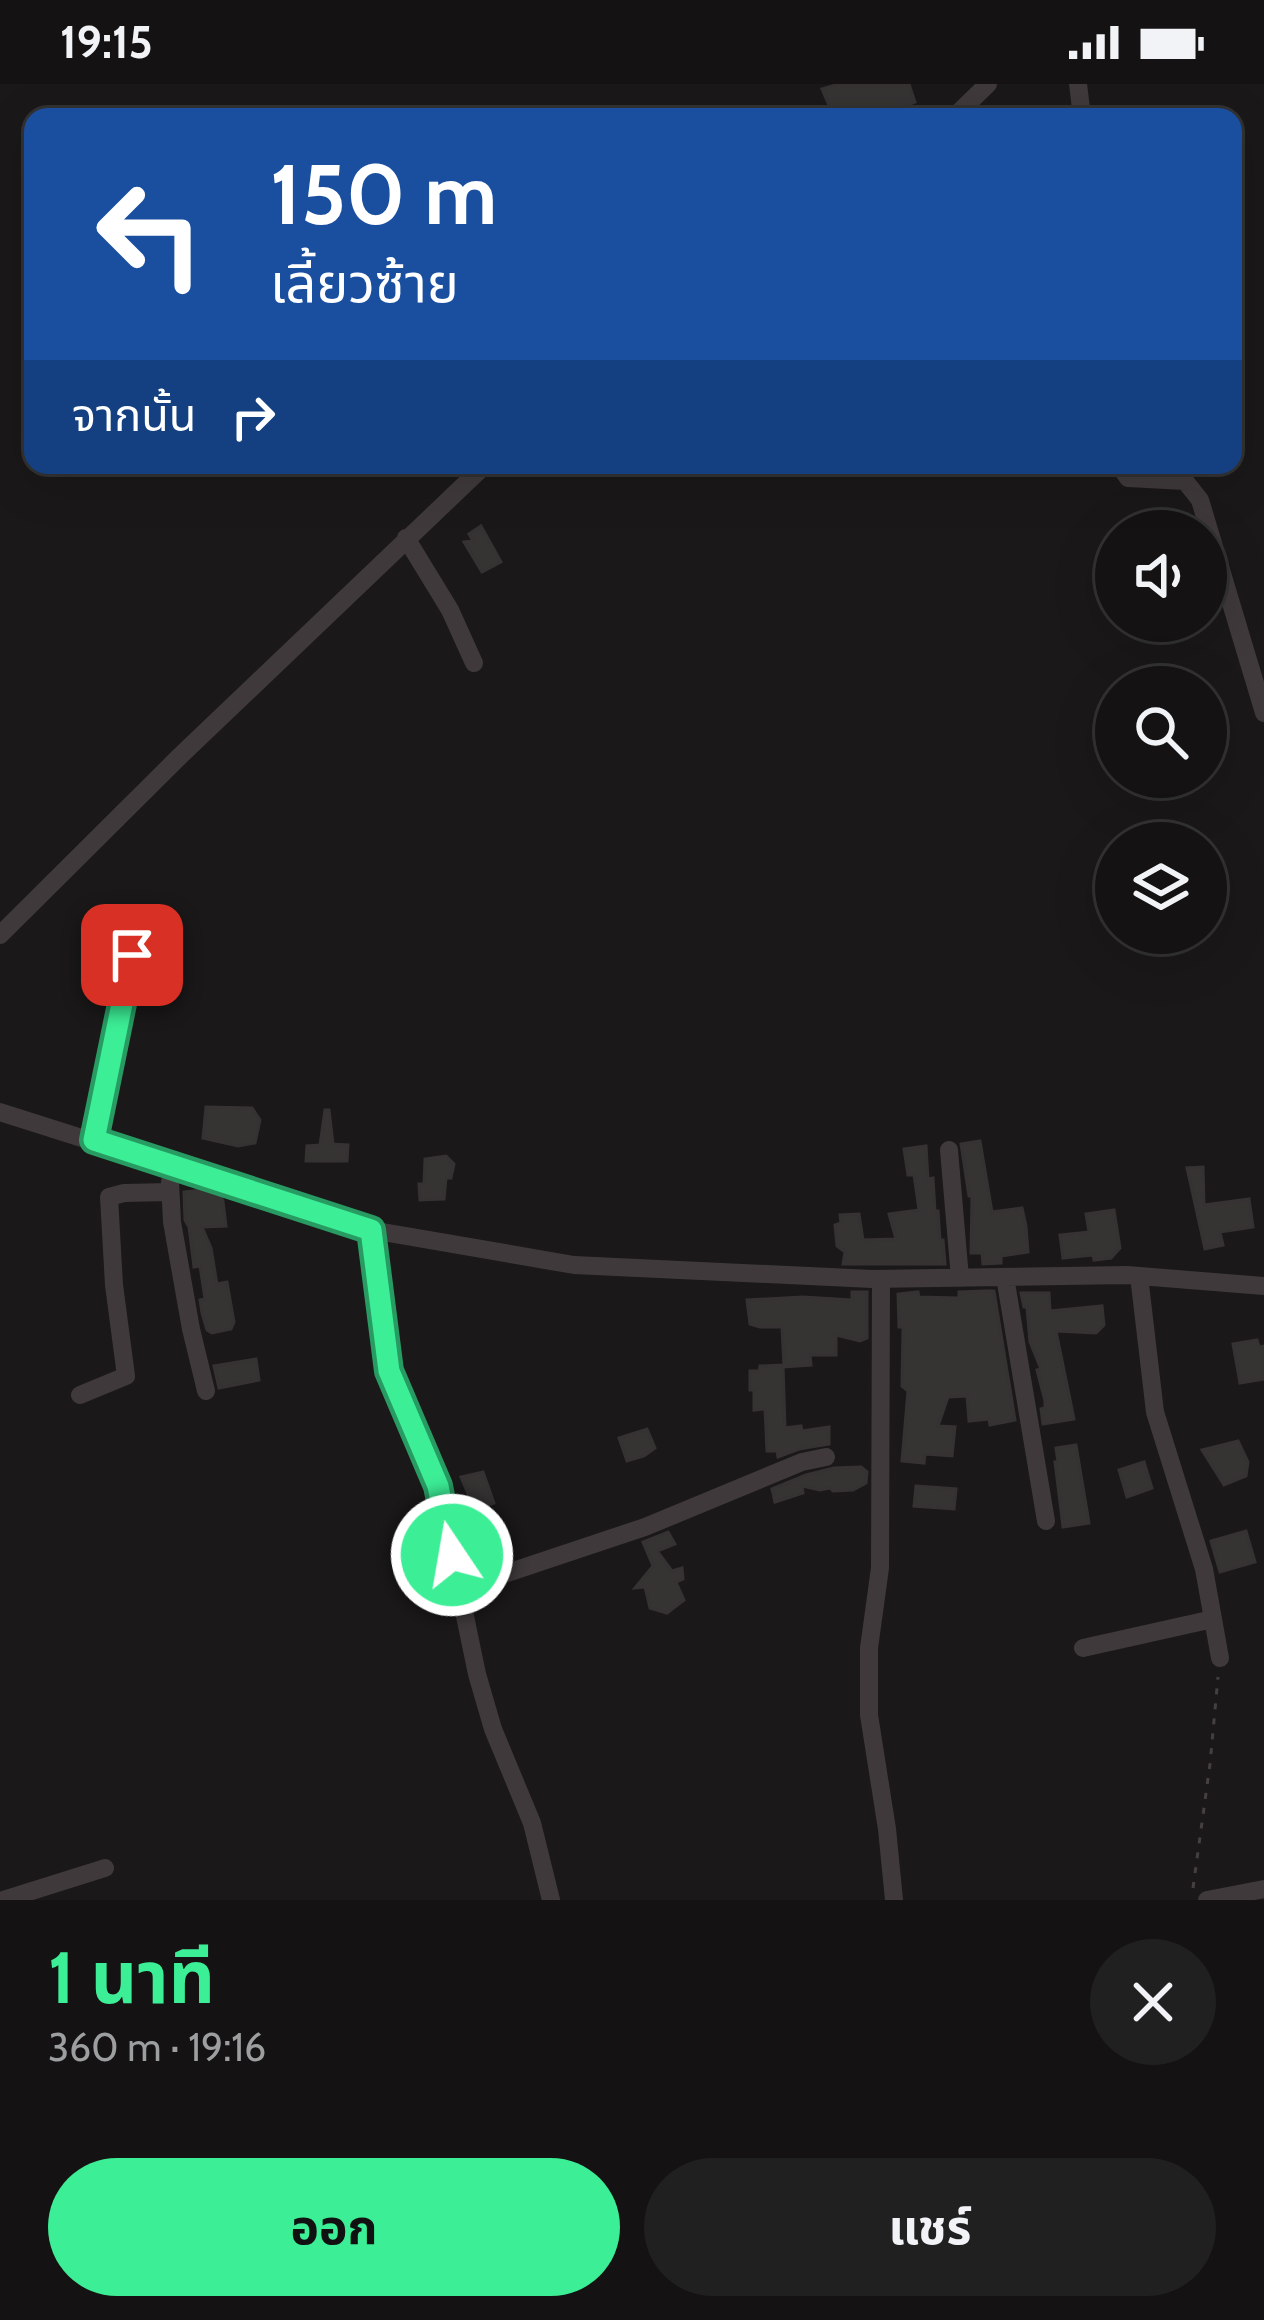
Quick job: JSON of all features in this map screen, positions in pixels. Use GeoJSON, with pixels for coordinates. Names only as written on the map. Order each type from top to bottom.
{"type":"FeatureCollection","features":[{"type":"Feature","properties":{"kind":"street"},"geometry":{"type":"LineString","coordinates":[[963,108],[988,84]]}},
{"type":"Feature","properties":{"kind":"street"},"geometry":{"type":"LineString","coordinates":[[0,935],[475,474]]}},
{"type":"Feature","properties":{"kind":"street"},"geometry":{"type":"LineString","coordinates":[[1125,474],[1128,478],[1185,481],[1200,500],[1264,713]]}},
{"type":"Feature","properties":{"kind":"street"},"geometry":{"type":"LineString","coordinates":[[406,538],[450,610],[474,663]]}},
{"type":"Feature","properties":{"kind":"street"},"geometry":{"type":"LineString","coordinates":[[94,1140],[132,955]]}},
{"type":"Feature","properties":{"kind":"street"},"geometry":{"type":"LineString","coordinates":[[0,1112],[371,1230],[574,1265],[881,1279],[1139,1276],[1264,1286]]}},
{"type":"Feature","properties":{"kind":"street"},"geometry":{"type":"LineString","coordinates":[[949,1150],[960,1278]]}},
{"type":"Feature","properties":{"kind":"street"},"geometry":{"type":"LineString","coordinates":[[172,1166],[169,1192],[206,1391]]}},
{"type":"Feature","properties":{"kind":"street"},"geometry":{"type":"LineString","coordinates":[[80,1395],[126,1376],[109,1197],[124,1192],[169,1192]]}},
{"type":"Feature","properties":{"kind":"street"},"geometry":{"type":"LineString","coordinates":[[371,1230],[389,1371],[438,1486],[488,1711],[532,1823],[551,1900]]}},
{"type":"Feature","properties":{"kind":"street"},"geometry":{"type":"LineString","coordinates":[[1139,1276],[1155,1412],[1204,1570],[1220,1658]]}},
{"type":"Feature","properties":{"kind":"street"},"geometry":{"type":"LineString","coordinates":[[1005,1277],[1046,1521]]}},
{"type":"Feature","properties":{"kind":"street"},"geometry":{"type":"LineString","coordinates":[[881,1279],[880,1568],[869,1648],[869,1715],[894,1900]]}},
{"type":"Feature","properties":{"kind":"street"},"geometry":{"type":"LineString","coordinates":[[459,1589],[646,1527],[802,1462],[826,1457]]}},
{"type":"Feature","properties":{"kind":"street"},"geometry":{"type":"LineString","coordinates":[[1083,1648],[1213,1619]]}},
{"type":"Feature","properties":{"kind":"street"},"geometry":{"type":"LineString","coordinates":[[3,1900],[105,1868]]}},
{"type":"Feature","properties":{"kind":"street"},"geometry":{"type":"LineString","coordinates":[[1207,1900],[1264,1889]]}},
{"type":"Feature","properties":{"kind":"path"},"geometry":{"type":"LineString","coordinates":[[1192,1900],[1220,1658]]}},
{"type":"Feature","properties":{"kind":"building"},"geometry":{"type":"Polygon","coordinates":[[[839,84],[909,84],[915,102],[899,108],[830,108],[822,89],[839,84]]]}},
{"type":"Feature","properties":{"kind":"building"},"geometry":{"type":"Polygon","coordinates":[[[481,526],[501,562],[482,572],[464,542],[473,541],[469,534],[481,526]]]}},
{"type":"Feature","properties":{"kind":"building"},"geometry":{"type":"Polygon","coordinates":[[[206,1107],[252,1108],[260,1120],[255,1143],[238,1146],[203,1138],[206,1107]]]}},
{"type":"Feature","properties":{"kind":"building"},"geometry":{"type":"Polygon","coordinates":[[[325,1110],[329,1110],[333,1144],[348,1145],[347,1161],[306,1161],[307,1146],[320,1145],[325,1110]]]}},
{"type":"Feature","properties":{"kind":"building"},"geometry":{"type":"Polygon","coordinates":[[[980,1141],[992,1212],[1022,1208],[1026,1226],[1028,1252],[1001,1256],[1001,1263],[983,1264],[982,1253],[971,1253],[972,1196],[961,1144],[980,1141]]]}},
{"type":"Feature","properties":{"kind":"building"},"geometry":{"type":"Polygon","coordinates":[[[926,1146],[945,1264],[843,1264],[845,1252],[837,1246],[835,1225],[841,1223],[840,1215],[859,1214],[863,1240],[896,1239],[889,1214],[919,1210],[904,1149],[926,1146]]]}},
{"type":"Feature","properties":{"kind":"building"},"geometry":{"type":"Polygon","coordinates":[[[446,1156],[454,1164],[451,1178],[446,1178],[444,1199],[420,1200],[425,1159],[446,1156]]]}},
{"type":"Feature","properties":{"kind":"building"},"geometry":{"type":"Polygon","coordinates":[[[1203,1167],[1204,1205],[1249,1199],[1253,1227],[1220,1232],[1223,1245],[1205,1249],[1187,1168],[1203,1167]]]}},
{"type":"Feature","properties":{"kind":"building"},"geometry":{"type":"Polygon","coordinates":[[[201,1190],[223,1201],[226,1226],[202,1227],[217,1284],[227,1282],[234,1322],[231,1329],[212,1333],[202,1313],[200,1266],[194,1267],[185,1220],[184,1192],[201,1190]]]}},
{"type":"Feature","properties":{"kind":"building"},"geometry":{"type":"Polygon","coordinates":[[[1114,1210],[1120,1248],[1111,1258],[1063,1258],[1060,1235],[1089,1232],[1086,1214],[1114,1210]]]}},
{"type":"Feature","properties":{"kind":"building"},"geometry":{"type":"Polygon","coordinates":[[[994,1291],[1015,1420],[990,1425],[989,1419],[969,1421],[967,1396],[948,1397],[938,1426],[955,1427],[952,1456],[925,1454],[924,1463],[902,1461],[908,1391],[902,1386],[898,1294],[959,1298],[959,1292],[994,1291]]]}},
{"type":"Feature","properties":{"kind":"building"},"geometry":{"type":"Polygon","coordinates":[[[852,1292],[867,1292],[867,1338],[860,1341],[836,1335],[836,1355],[810,1355],[811,1365],[784,1367],[782,1327],[750,1324],[747,1300],[852,1300],[852,1292]]]}},
{"type":"Feature","properties":{"kind":"building"},"geometry":{"type":"Polygon","coordinates":[[[1021,1293],[1049,1293],[1050,1311],[1102,1306],[1104,1325],[1096,1333],[1056,1331],[1074,1419],[1043,1424],[1045,1401],[1037,1370],[1041,1369],[1030,1342],[1021,1293]]]}},
{"type":"Feature","properties":{"kind":"building"},"geometry":{"type":"Polygon","coordinates":[[[1257,1340],[1259,1347],[1264,1346],[1264,1379],[1240,1383],[1233,1344],[1257,1340]]]}},
{"type":"Feature","properties":{"kind":"building"},"geometry":{"type":"Polygon","coordinates":[[[256,1359],[259,1380],[219,1388],[214,1366],[256,1359]]]}},
{"type":"Feature","properties":{"kind":"building"},"geometry":{"type":"Polygon","coordinates":[[[783,1365],[785,1428],[829,1427],[829,1444],[778,1457],[777,1451],[767,1451],[765,1409],[754,1410],[750,1371],[783,1365]]]}},
{"type":"Feature","properties":{"kind":"building"},"geometry":{"type":"Polygon","coordinates":[[[647,1429],[655,1448],[627,1461],[619,1438],[647,1429]]]}},
{"type":"Feature","properties":{"kind":"building"},"geometry":{"type":"Polygon","coordinates":[[[1238,1441],[1248,1462],[1246,1476],[1224,1485],[1202,1450],[1238,1441]]]}},
{"type":"Feature","properties":{"kind":"building"},"geometry":{"type":"Polygon","coordinates":[[[1076,1445],[1089,1523],[1063,1527],[1056,1448],[1076,1445]]]}},
{"type":"Feature","properties":{"kind":"building"},"geometry":{"type":"Polygon","coordinates":[[[1144,1462],[1152,1488],[1127,1497],[1119,1470],[1144,1462]]]}},
{"type":"Feature","properties":{"kind":"building"},"geometry":{"type":"Polygon","coordinates":[[[861,1467],[867,1472],[866,1483],[853,1490],[802,1486],[803,1493],[775,1502],[772,1489],[806,1475],[861,1467]]]}},
{"type":"Feature","properties":{"kind":"building"},"geometry":{"type":"Polygon","coordinates":[[[483,1472],[494,1503],[475,1510],[461,1477],[483,1472]]]}},
{"type":"Feature","properties":{"kind":"building"},"geometry":{"type":"Polygon","coordinates":[[[916,1486],[956,1489],[954,1509],[914,1506],[916,1486]]]}},
{"type":"Feature","properties":{"kind":"building"},"geometry":{"type":"Polygon","coordinates":[[[1246,1531],[1255,1562],[1220,1572],[1211,1541],[1246,1531]]]}},
{"type":"Feature","properties":{"kind":"building"},"geometry":{"type":"Polygon","coordinates":[[[668,1532],[675,1544],[657,1551],[672,1571],[682,1568],[683,1579],[676,1582],[684,1600],[667,1613],[650,1608],[645,1587],[635,1588],[653,1566],[643,1542],[668,1532]]]}},
{"type":"Feature","properties":{"kind":"route"},"geometry":{"type":"LineString","coordinates":[[132,955],[94,1140],[371,1230],[389,1371],[438,1486],[452,1555]]}}]}
